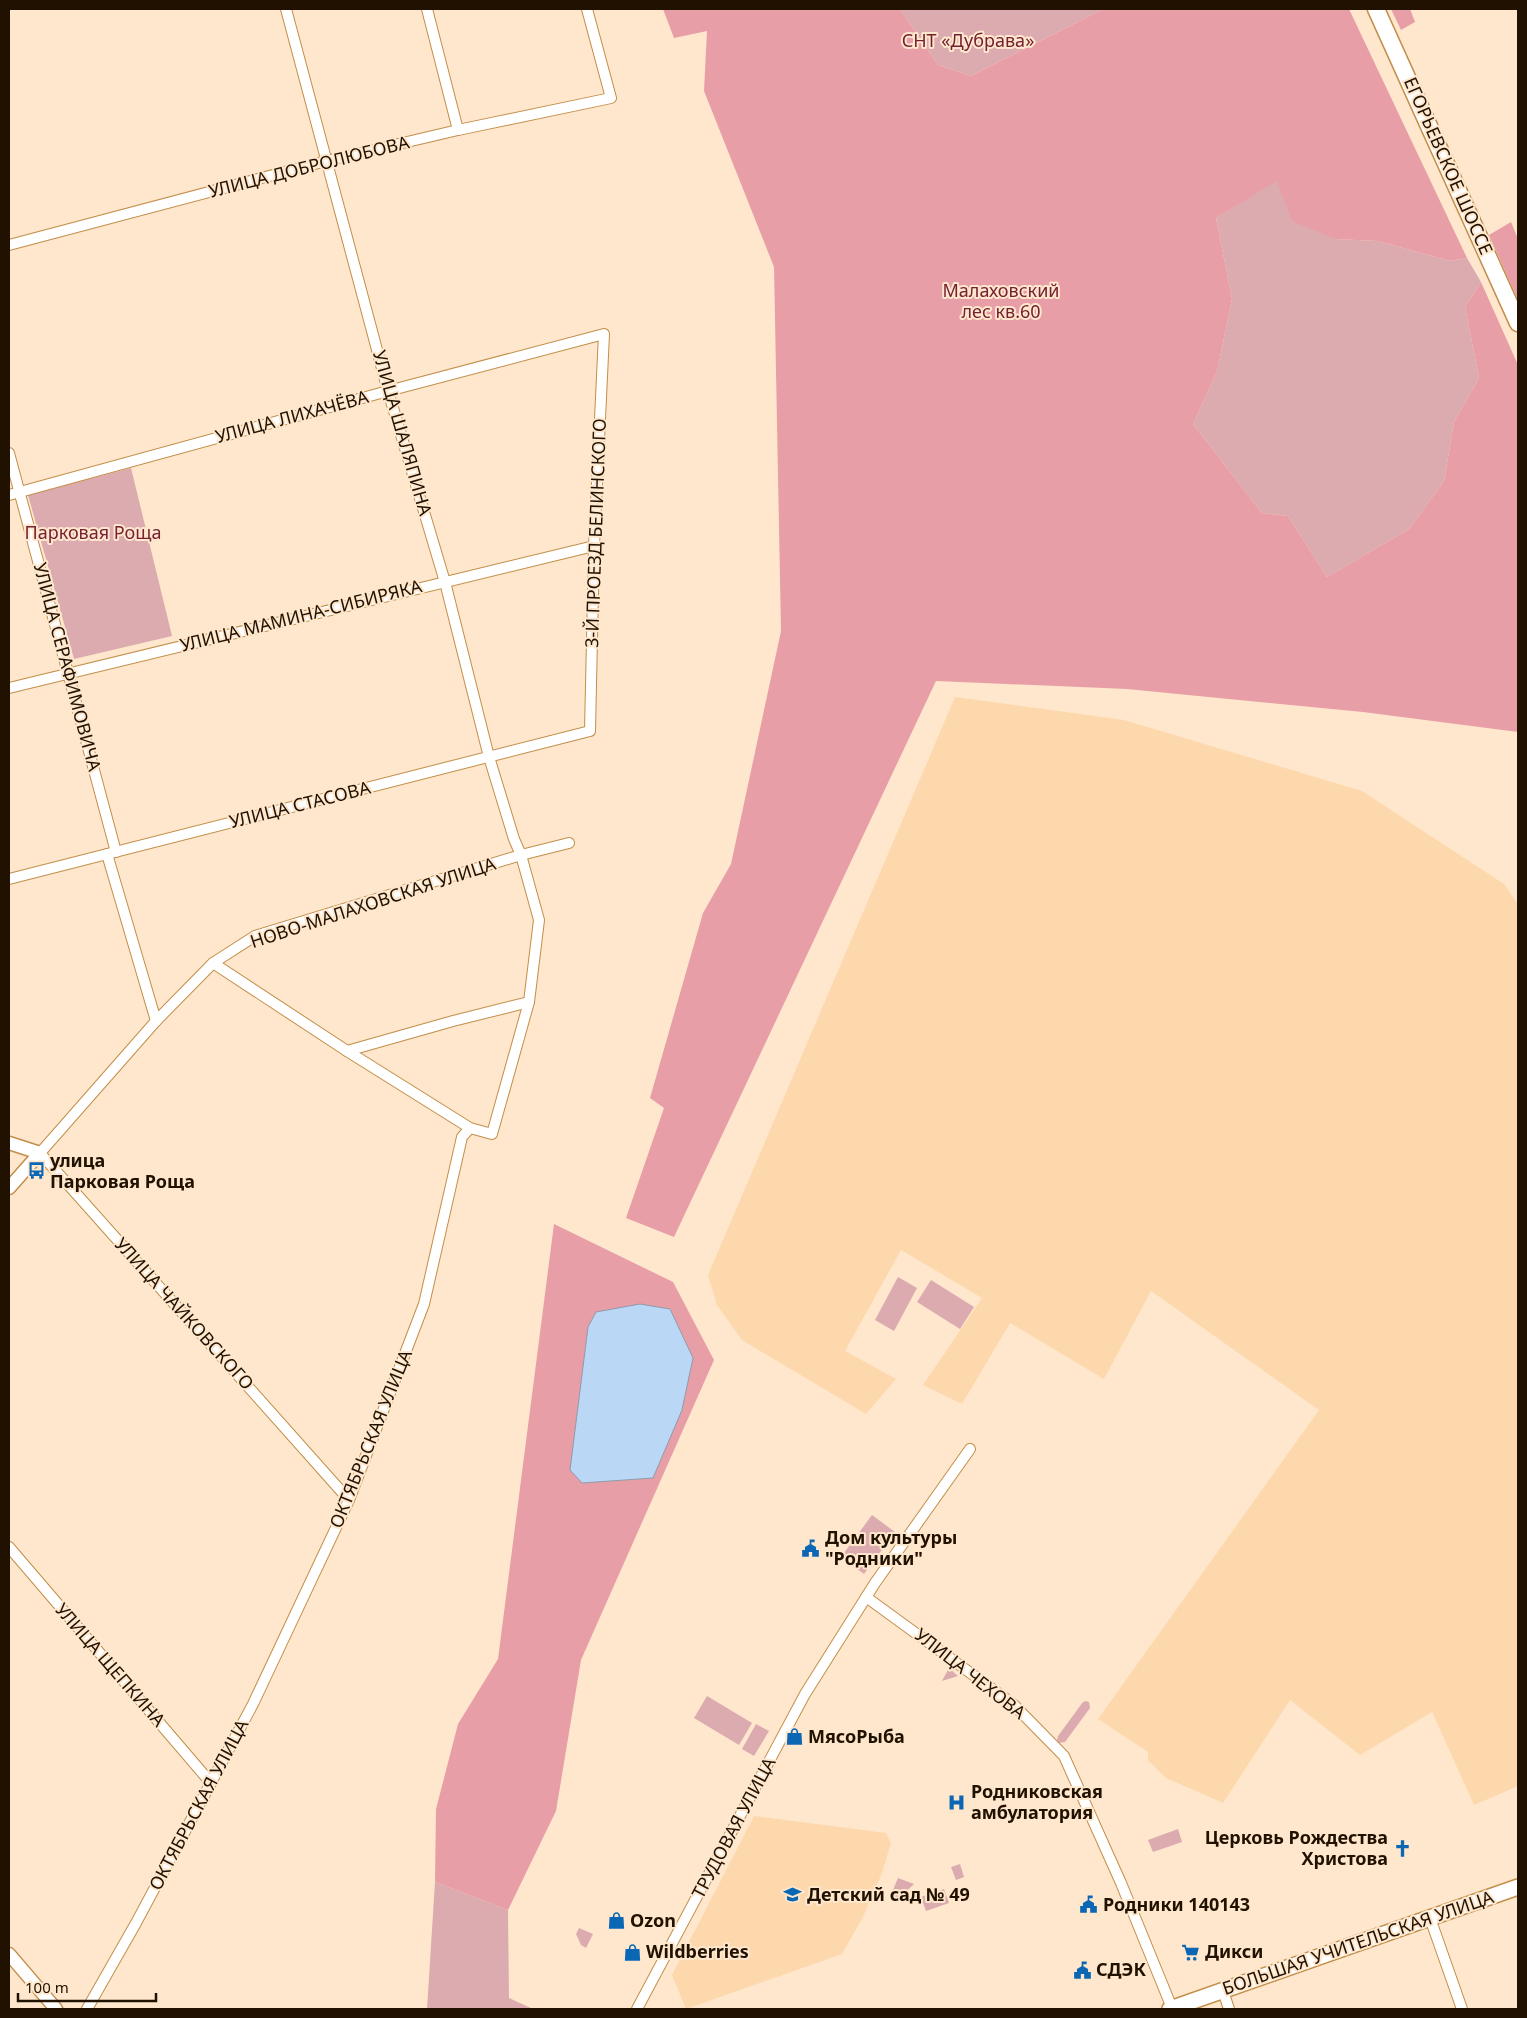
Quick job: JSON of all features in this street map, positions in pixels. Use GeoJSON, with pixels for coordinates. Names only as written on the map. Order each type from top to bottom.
{"type":"FeatureCollection","features":[{"type":"Feature","properties":{"kind":"main road","name":"ЕГОРЬЕВСКОЕ ШОССЕ"},"geometry":{"type":"LineString","coordinates":[[1376,9],[1518,323]]}},
{"type":"Feature","properties":{"kind":"main road","name":"БОЛЬШАЯ УЧИТЕЛЬСКАЯ УЛИЦА"},"geometry":{"type":"LineString","coordinates":[[1171,2009],[1518,1887]]}},
{"type":"Feature","properties":{"kind":"street","name":"УЛИЦА ШАЛЯПИНА"},"geometry":{"type":"LineString","coordinates":[[286,9],[388,390],[445,582],[489,757],[514,839],[521,855]]}},
{"type":"Feature","properties":{"kind":"street"},"geometry":{"type":"LineString","coordinates":[[427,9],[458,130]]}},
{"type":"Feature","properties":{"kind":"street","name":"УЛИЦА ДОБРОЛЮБОВА"},"geometry":{"type":"LineString","coordinates":[[9,245],[326,161],[458,130],[611,98],[587,9]]}},
{"type":"Feature","properties":{"kind":"street","name":"УЛИЦА ЛИХАЧЁВА"},"geometry":{"type":"LineString","coordinates":[[14,493],[388,390],[604,334]]}},
{"type":"Feature","properties":{"kind":"street","name":"3-Й ПРОЕЗД БЕЛИНСКОГО"},"geometry":{"type":"LineString","coordinates":[[590,732],[594,546],[604,334]]}},
{"type":"Feature","properties":{"kind":"street","name":"УЛИЦА СЕРАФИМОВИЧА"},"geometry":{"type":"LineString","coordinates":[[9,454],[14,493],[69,672],[112,853],[156,1021]]}},
{"type":"Feature","properties":{"kind":"street","name":"УЛИЦА МАМИНА-СИБИРЯКА"},"geometry":{"type":"LineString","coordinates":[[9,688],[594,546]]}},
{"type":"Feature","properties":{"kind":"street","name":"УЛИЦА СТАСОВА"},"geometry":{"type":"LineString","coordinates":[[9,879],[590,732]]}},
{"type":"Feature","properties":{"kind":"street","name":"НОВО-МАЛАХОВСКАЯ УЛИЦА"},"geometry":{"type":"LineString","coordinates":[[9,1188],[156,1021],[213,963],[255,936],[521,855],[569,843]]}},
{"type":"Feature","properties":{"kind":"street"},"geometry":{"type":"LineString","coordinates":[[213,963],[346,1051],[470,1128],[492,1134],[529,1002],[539,920],[521,855]]}},
{"type":"Feature","properties":{"kind":"street"},"geometry":{"type":"LineString","coordinates":[[346,1051],[529,1002]]}},
{"type":"Feature","properties":{"kind":"street","name":"ОКТЯБРЬСКАЯ УЛИЦА"},"geometry":{"type":"LineString","coordinates":[[87,2009],[136,1923],[253,1704],[349,1500],[424,1304],[462,1137],[470,1128]]}},
{"type":"Feature","properties":{"kind":"street"},"geometry":{"type":"LineString","coordinates":[[9,1143],[40,1153]]}},
{"type":"Feature","properties":{"kind":"street","name":"УЛИЦА ЧАЙКОВСКОГО"},"geometry":{"type":"LineString","coordinates":[[40,1153],[349,1500]]}},
{"type":"Feature","properties":{"kind":"street","name":"ТРУДОВАЯ УЛИЦА"},"geometry":{"type":"LineString","coordinates":[[637,2009],[805,1694],[866,1597],[970,1450]]}},
{"type":"Feature","properties":{"kind":"street","name":"УЛИЦА ЩЕПКИНА"},"geometry":{"type":"LineString","coordinates":[[9,1547],[211,1783]]}},
{"type":"Feature","properties":{"kind":"street","name":"УЛИЦА ЧЕХОВА"},"geometry":{"type":"LineString","coordinates":[[866,1597],[1013,1704],[1064,1756],[1121,1882],[1171,2009]]}},
{"type":"Feature","properties":{"kind":"street"},"geometry":{"type":"LineString","coordinates":[[1430,1918],[1462,2009]]}},
{"type":"Feature","properties":{"kind":"street"},"geometry":{"type":"LineString","coordinates":[[9,1954],[56,2009]]}},
{"type":"Feature","properties":{"kind":"street"},"geometry":{"type":"LineString","coordinates":[[1223,1990],[1229,2009]]}},
{"type":"Feature","properties":{"kind":"shaded area"},"geometry":{"type":"Polygon","coordinates":[[[955,697],[1124,720],[1362,791],[1504,884],[1518,904],[1518,1786],[1474,1805],[1432,1712],[1360,1755],[1290,1700],[1223,1803],[1166,1778],[1148,1760],[1148,1752],[1098,1719],[1319,1410],[1151,1291],[1104,1379],[1010,1323],[962,1404],[923,1385],[982,1298],[901,1250],[845,1351],[896,1379],[866,1414],[742,1340],[717,1305],[708,1275],[955,697]]]}},
{"type":"Feature","properties":{"kind":"shaded area","name":"Детский сад № 49"},"geometry":{"type":"Polygon","coordinates":[[[754,1816],[886,1833],[891,1843],[882,1873],[863,1917],[842,1954],[686,2009],[672,1975],[754,1816]]]}},
{"type":"Feature","properties":{"kind":"green space","name":"Малаховский лес кв.60"},"geometry":{"type":"Polygon","coordinates":[[[663,9],[900,9],[938,65],[971,76],[1103,9],[1349,9],[1467,258],[1450,261],[1378,241],[1335,239],[1292,221],[1277,181],[1216,218],[1232,299],[1217,372],[1193,424],[1262,513],[1288,516],[1327,577],[1409,529],[1444,481],[1454,422],[1479,378],[1465,307],[1481,282],[1518,365],[1518,732],[1363,712],[1127,689],[936,681],[674,1237],[626,1218],[664,1108],[650,1098],[703,913],[731,864],[781,631],[774,267],[704,91],[707,31],[674,38],[663,9]]]}},
{"type":"Feature","properties":{"kind":"green space","name":"СНТ «Дубрава»"},"geometry":{"type":"Polygon","coordinates":[[[900,9],[1103,9],[971,76],[938,65],[900,9]]]}},
{"type":"Feature","properties":{"kind":"green space"},"geometry":{"type":"Polygon","coordinates":[[[1391,9],[1410,9],[1415,22],[1401,30],[1391,9]]]}},
{"type":"Feature","properties":{"kind":"green space"},"geometry":{"type":"Polygon","coordinates":[[[1277,180],[1335,239],[1378,241],[1450,261],[1467,258],[1481,282],[1465,307],[1479,378],[1454,422],[1444,481],[1409,529],[1327,577],[1288,516],[1262,513],[1193,424],[1217,372],[1232,299],[1216,218],[1277,180]]]}},
{"type":"Feature","properties":{"kind":"green space"},"geometry":{"type":"Polygon","coordinates":[[[1511,222],[1518,239],[1518,300],[1489,235],[1511,222]]]}},
{"type":"Feature","properties":{"kind":"green space","name":"Парковая Роща"},"geometry":{"type":"Polygon","coordinates":[[[131,468],[172,636],[74,659],[28,495],[131,468]]]}},
{"type":"Feature","properties":{"kind":"green space"},"geometry":{"type":"Polygon","coordinates":[[[554,1224],[673,1282],[714,1360],[581,1660],[556,1811],[508,1910],[435,1882],[436,1809],[458,1724],[498,1659],[554,1224]]]}},
{"type":"Feature","properties":{"kind":"green space"},"geometry":{"type":"Polygon","coordinates":[[[898,1277],[917,1288],[894,1331],[875,1320],[898,1277]]]}},
{"type":"Feature","properties":{"kind":"green space"},"geometry":{"type":"Polygon","coordinates":[[[931,1280],[974,1307],[960,1329],[917,1302],[931,1280]]]}},
{"type":"Feature","properties":{"kind":"green space"},"geometry":{"type":"Polygon","coordinates":[[[872,1515],[895,1532],[864,1574],[841,1557],[872,1515]]]}},
{"type":"Feature","properties":{"kind":"green space"},"geometry":{"type":"Polygon","coordinates":[[[949,1668],[958,1676],[942,1681],[949,1668]]]}},
{"type":"Feature","properties":{"kind":"green space"},"geometry":{"type":"Polygon","coordinates":[[[707,1696],[752,1723],[739,1745],[694,1718],[707,1696]]]}},
{"type":"Feature","properties":{"kind":"green space"},"geometry":{"type":"Polygon","coordinates":[[[1083,1702],[1089,1702],[1090,1708],[1065,1742],[1059,1743],[1057,1740],[1058,1736],[1083,1702]]]}},
{"type":"Feature","properties":{"kind":"green space"},"geometry":{"type":"Polygon","coordinates":[[[756,1724],[769,1731],[754,1756],[742,1749],[756,1724]]]}},
{"type":"Feature","properties":{"kind":"green space"},"geometry":{"type":"Polygon","coordinates":[[[1178,1829],[1182,1842],[1153,1852],[1148,1840],[1178,1829]]]}},
{"type":"Feature","properties":{"kind":"green space"},"geometry":{"type":"Polygon","coordinates":[[[960,1864],[964,1877],[956,1880],[951,1867],[960,1864]]]}},
{"type":"Feature","properties":{"kind":"green space"},"geometry":{"type":"Polygon","coordinates":[[[898,1878],[914,1884],[897,1900],[890,1897],[898,1878]]]}},
{"type":"Feature","properties":{"kind":"green space"},"geometry":{"type":"Polygon","coordinates":[[[435,1882],[508,1910],[509,1998],[533,2009],[427,2009],[435,1882]]]}},
{"type":"Feature","properties":{"kind":"green space"},"geometry":{"type":"Polygon","coordinates":[[[944,1889],[949,1903],[926,1911],[921,1897],[944,1889]]]}},
{"type":"Feature","properties":{"kind":"green space"},"geometry":{"type":"Polygon","coordinates":[[[579,1928],[593,1934],[586,1948],[581,1945],[576,1934],[579,1928]]]}},
{"type":"Feature","properties":{"kind":"water"},"geometry":{"type":"Polygon","coordinates":[[[640,1304],[670,1309],[693,1358],[682,1410],[653,1478],[582,1483],[570,1470],[588,1327],[596,1312],[640,1304]]]}},
{"type":"Feature","properties":{"kind":"place","name":"улица Парковая Роща"},"geometry":{"type":"Point","coordinates":[36,1171]}},
{"type":"Feature","properties":{"kind":"place","name":"Дом культуры \"Родники\""},"geometry":{"type":"Point","coordinates":[811,1548]}},
{"type":"Feature","properties":{"kind":"place","name":"МясоРыба"},"geometry":{"type":"Point","coordinates":[794,1737]}},
{"type":"Feature","properties":{"kind":"place","name":"Родниковская амбулатория"},"geometry":{"type":"Point","coordinates":[957,1802]}},
{"type":"Feature","properties":{"kind":"place","name":"Церковь Рождества Христова"},"geometry":{"type":"Point","coordinates":[1402,1848]}},
{"type":"Feature","properties":{"kind":"place","name":"Детский сад № 49"},"geometry":{"type":"Point","coordinates":[793,1895]}},
{"type":"Feature","properties":{"kind":"place","name":"Родники 140143"},"geometry":{"type":"Point","coordinates":[1089,1905]}},
{"type":"Feature","properties":{"kind":"place","name":"Ozon"},"geometry":{"type":"Point","coordinates":[616,1921]}},
{"type":"Feature","properties":{"kind":"place","name":"Wildberries"},"geometry":{"type":"Point","coordinates":[632,1952]}},
{"type":"Feature","properties":{"kind":"place","name":"Дикси"},"geometry":{"type":"Point","coordinates":[1191,1952]}},
{"type":"Feature","properties":{"kind":"place","name":"СДЭК"},"geometry":{"type":"Point","coordinates":[1082,1970]}}]}
